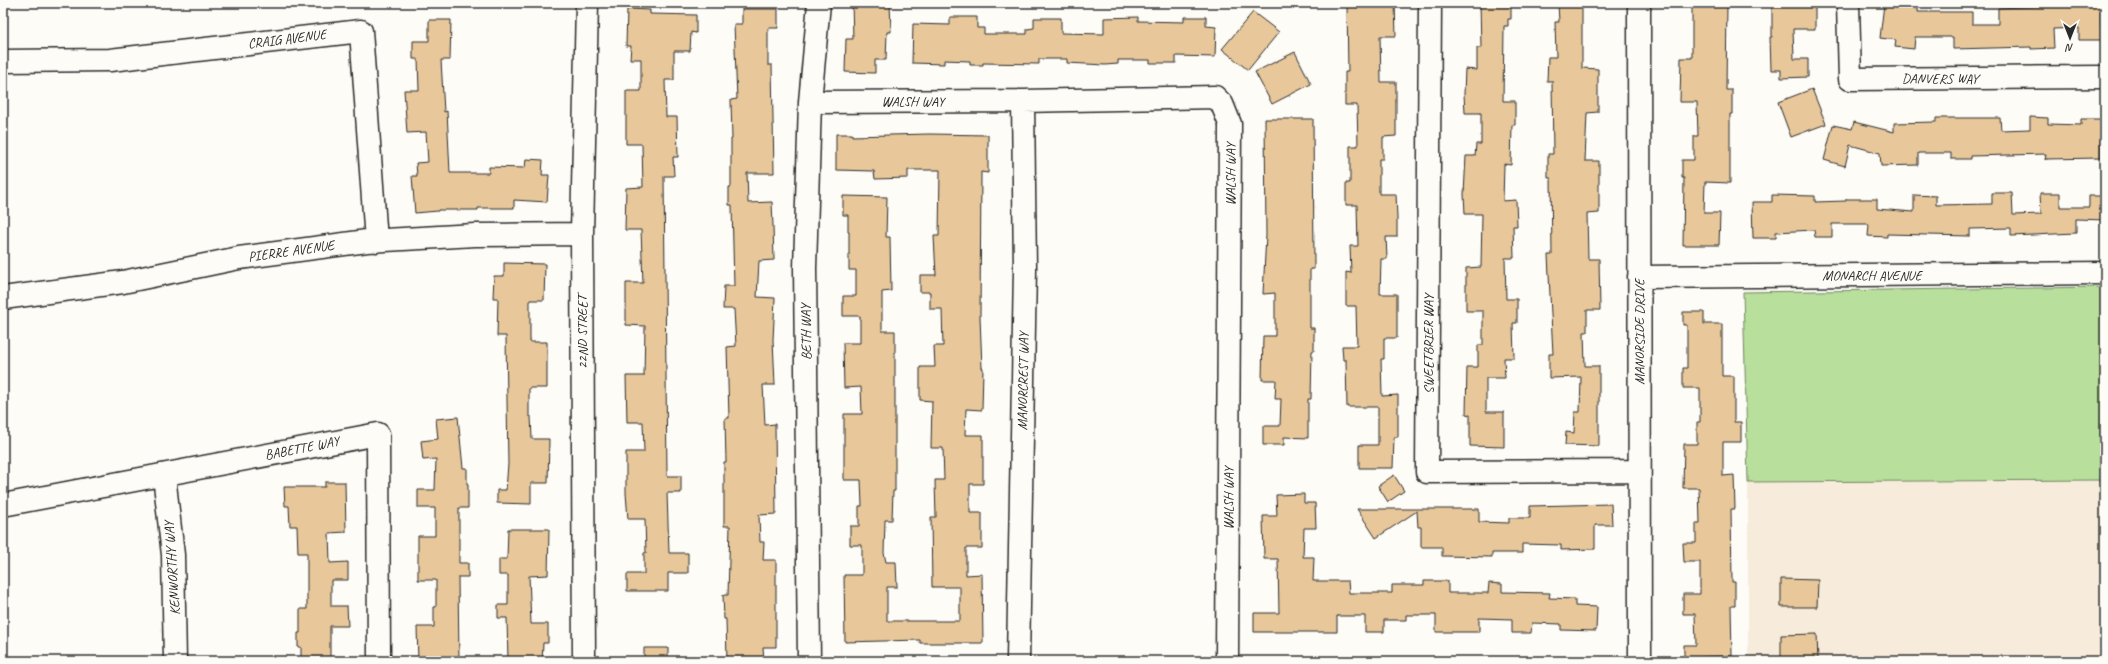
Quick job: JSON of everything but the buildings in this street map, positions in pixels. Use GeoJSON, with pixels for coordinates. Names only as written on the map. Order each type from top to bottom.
{"type":"FeatureCollection","features":[{"type":"Feature","properties":{"kind":"street","name":"22ND STREET"},"geometry":{"type":"LineString","coordinates":[[584,661],[582,234],[587,3]]}},
{"type":"Feature","properties":{"kind":"street","name":"BETH WAY"},"geometry":{"type":"LineString","coordinates":[[809,661],[805,268],[810,102],[819,3]]}},
{"type":"Feature","properties":{"kind":"street","name":"SWEETBRIER WAY"},"geometry":{"type":"LineString","coordinates":[[1430,3],[1427,472],[1639,471]]}},
{"type":"Feature","properties":{"kind":"street","name":"MANORSIDE DRIVE"},"geometry":{"type":"LineString","coordinates":[[1639,3],[1640,661]]}},
{"type":"Feature","properties":{"kind":"street","name":"DANVERS WAY"},"geometry":{"type":"LineString","coordinates":[[1848,3],[1850,78],[2105,77]]}},
{"type":"Feature","properties":{"kind":"street","name":"CRAIG AVENUE"},"geometry":{"type":"LineString","coordinates":[[3,62],[110,60],[361,31],[376,241]]}},
{"type":"Feature","properties":{"kind":"street","name":"WALSH WAY"},"geometry":{"type":"LineString","coordinates":[[810,102],[1023,101],[1215,97],[1222,104],[1230,124],[1227,661]]}},
{"type":"Feature","properties":{"kind":"street","name":"MANORCREST WAY"},"geometry":{"type":"LineString","coordinates":[[1018,661],[1025,269],[1023,101]]}},
{"type":"Feature","properties":{"kind":"street","name":"PIERRE AVENUE"},"geometry":{"type":"LineString","coordinates":[[3,298],[123,282],[239,258],[376,241],[475,235],[582,234]]}},
{"type":"Feature","properties":{"kind":"street","name":"MONARCH AVENUE"},"geometry":{"type":"LineString","coordinates":[[1639,277],[2105,273]]}},
{"type":"Feature","properties":{"kind":"street","name":"BABETTE WAY"},"geometry":{"type":"LineString","coordinates":[[3,505],[378,434],[379,661]]}},
{"type":"Feature","properties":{"kind":"street","name":"KENWORTHY WAY"},"geometry":{"type":"LineString","coordinates":[[164,475],[173,555],[175,661]]}},
{"type":"Feature","properties":{"kind":"shaded area"},"geometry":{"type":"Polygon","coordinates":[[[2105,480],[2105,661],[1748,661],[1748,482],[2105,480]]]}},
{"type":"Feature","properties":{"kind":"green space"},"geometry":{"type":"Polygon","coordinates":[[[2105,287],[2105,480],[1748,482],[1743,292],[2105,287]]]}}]}
